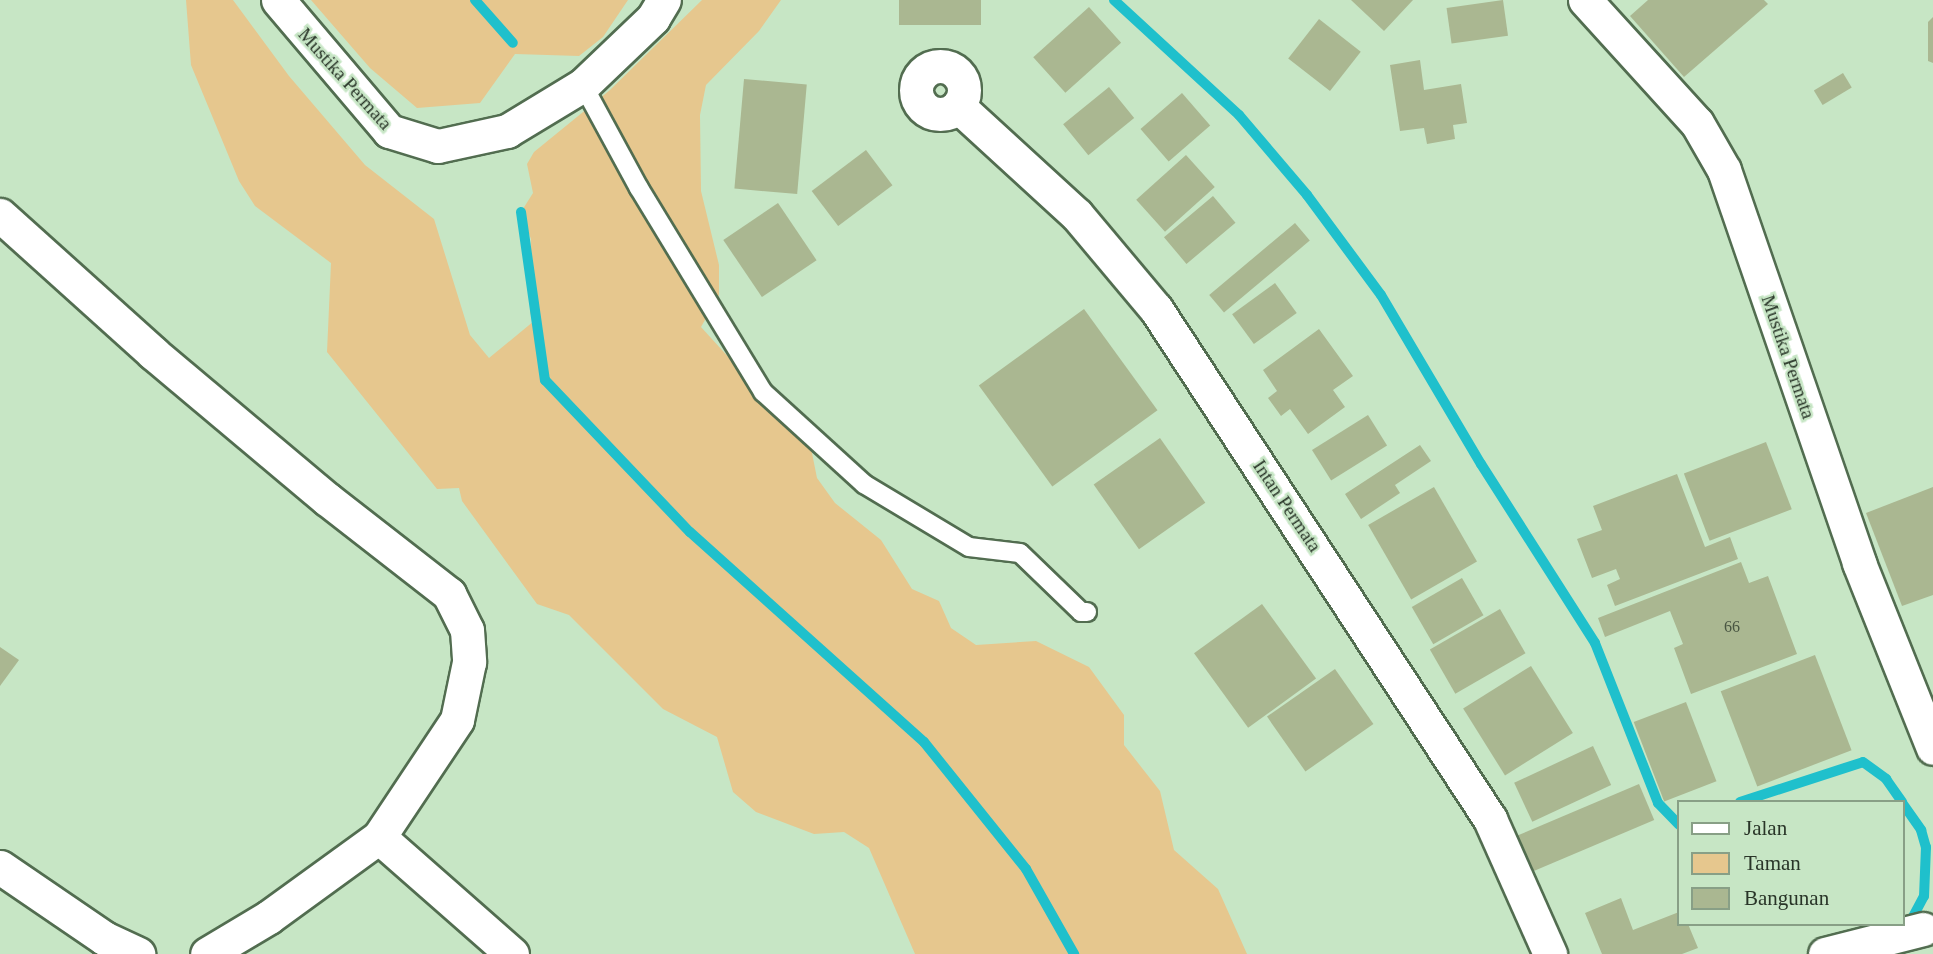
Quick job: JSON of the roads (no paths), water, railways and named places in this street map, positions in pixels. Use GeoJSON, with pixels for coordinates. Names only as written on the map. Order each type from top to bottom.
{"type":"FeatureCollection","features":[{"type":"Feature","properties":{"kind":"street","name":"Mustika Permata"},"geometry":{"type":"LineString","coordinates":[[278,0],[389,131],[438,146],[507,131],[583,85],[653,18],[664,0]]}},
{"type":"Feature","properties":{"kind":"street","name":"Mustika Permata"},"geometry":{"type":"LineString","coordinates":[[1597,4],[1697,123],[1724,170],[1859,563],[1933,748]]}},
{"type":"Feature","properties":{"kind":"street","name":"Intan Permata"},"geometry":{"type":"LineString","coordinates":[[958,106],[1077,215],[1156,309],[1361,616],[1490,819],[1550,954]]}},
{"type":"Feature","properties":{"kind":"street"},"geometry":{"type":"LineString","coordinates":[[0,215],[163,362],[449,594],[467,630],[469,662],[457,720],[379,836],[269,917],[207,954]]}},
{"type":"Feature","properties":{"kind":"street"},"geometry":{"type":"LineString","coordinates":[[379,836],[512,954]]}},
{"type":"Feature","properties":{"kind":"street"},"geometry":{"type":"LineString","coordinates":[[0,867],[104,938],[135,954]]}},
{"type":"Feature","properties":{"kind":"street"},"geometry":{"type":"LineString","coordinates":[[1825,954],[1922,932]]}},
{"type":"Feature","properties":{"kind":"lane"},"geometry":{"type":"LineString","coordinates":[[583,85],[646,199],[764,391],[864,484],[970,547],[1020,553],[1079,610],[1087,612]]}},
{"type":"Feature","properties":{"kind":"waterway"},"geometry":{"type":"LineString","coordinates":[[475,0],[513,43]]}},
{"type":"Feature","properties":{"kind":"waterway"},"geometry":{"type":"LineString","coordinates":[[1114,0],[1239,115],[1307,195],[1381,295],[1481,464],[1595,643],[1658,803],[1678,824]]}},
{"type":"Feature","properties":{"kind":"waterway"},"geometry":{"type":"LineString","coordinates":[[521,212],[545,380],[690,532],[924,742],[1026,869],[1074,954]]}},
{"type":"Feature","properties":{"kind":"waterway"},"geometry":{"type":"LineString","coordinates":[[1746,800],[1863,762],[1886,779],[1901,800]]}},
{"type":"Feature","properties":{"kind":"waterway"},"geometry":{"type":"LineString","coordinates":[[1905,807],[1921,830],[1926,847],[1924,896],[1908,926]]}}]}
